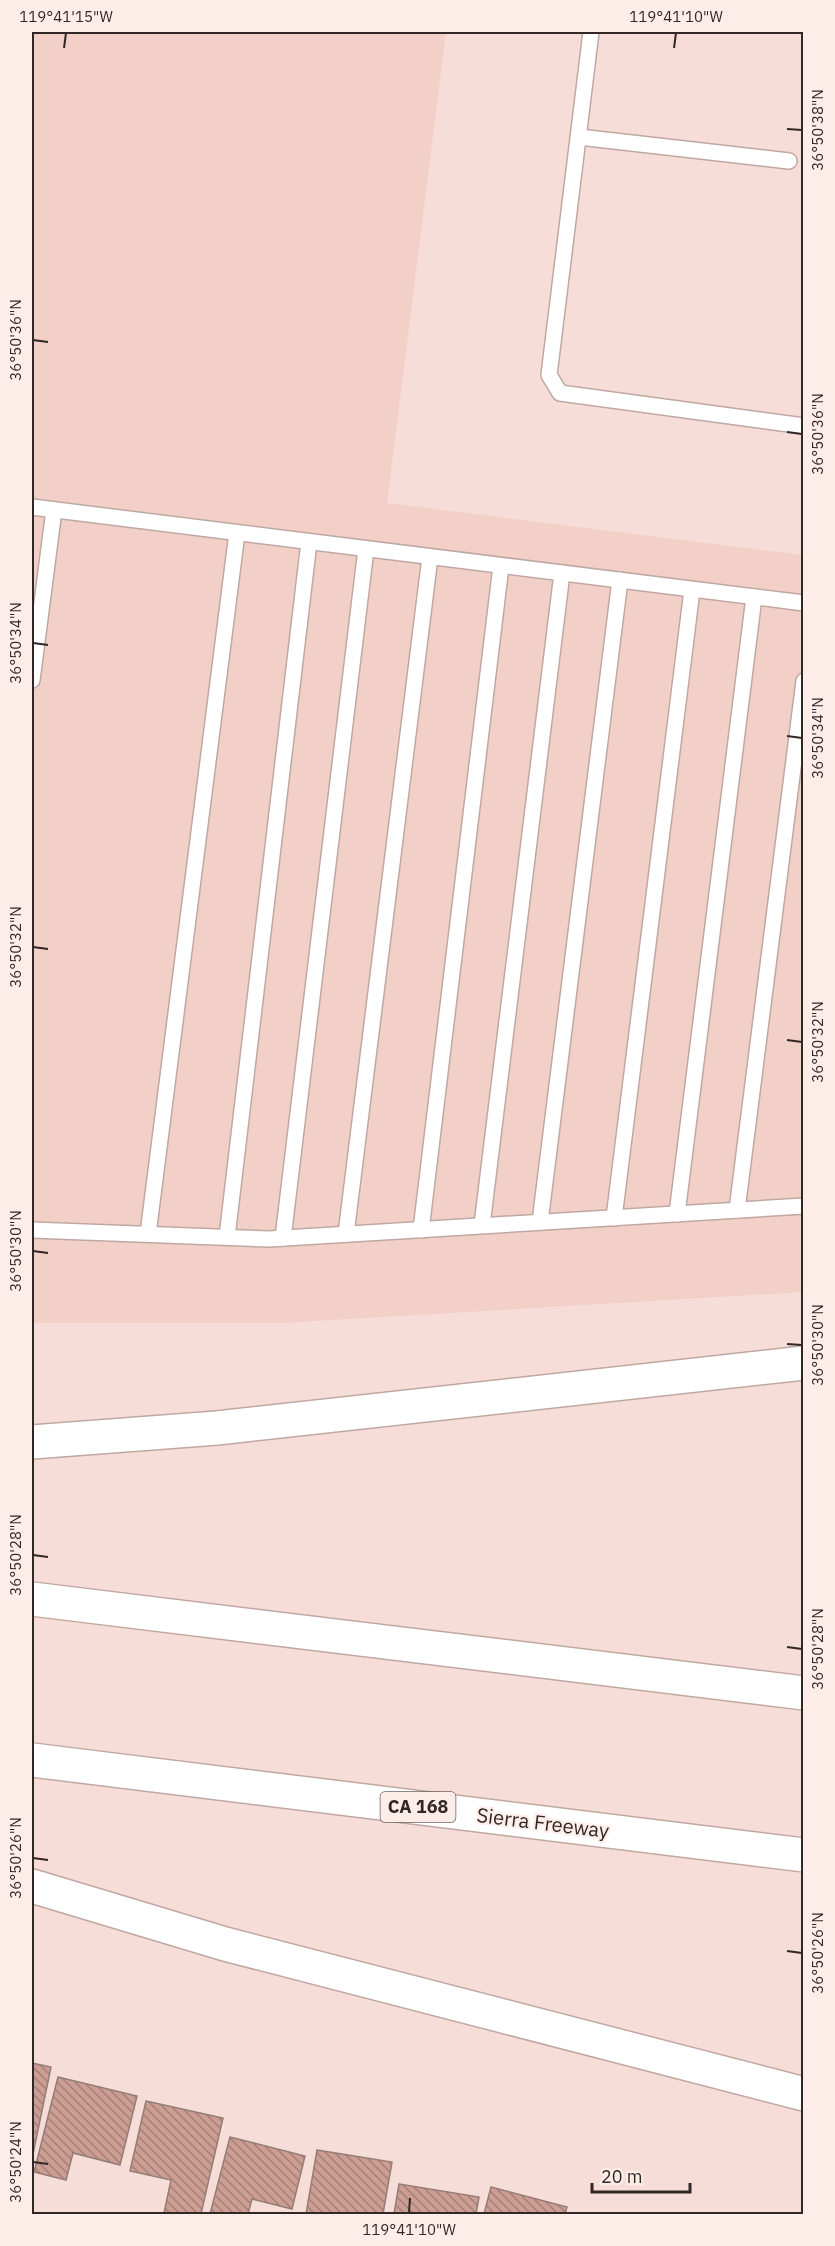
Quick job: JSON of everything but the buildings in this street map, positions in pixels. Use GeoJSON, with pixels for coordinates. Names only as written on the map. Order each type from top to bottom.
{"type":"FeatureCollection","features":[{"type":"Feature","properties":{"kind":"highway"},"geometry":{"type":"LineString","coordinates":[[32,1442],[229,1426],[804,1363]]}},
{"type":"Feature","properties":{"kind":"highway"},"geometry":{"type":"LineString","coordinates":[[32,1599],[804,1693]]}},
{"type":"Feature","properties":{"kind":"highway","name":"Sierra Freeway"},"geometry":{"type":"LineString","coordinates":[[32,1760],[804,1855]]}},
{"type":"Feature","properties":{"kind":"highway"},"geometry":{"type":"LineString","coordinates":[[32,1886],[225,1944],[804,2094]]}},
{"type":"Feature","properties":{"kind":"lane"},"geometry":{"type":"LineString","coordinates":[[591,32],[549,375],[561,393],[804,426]]}},
{"type":"Feature","properties":{"kind":"lane"},"geometry":{"type":"LineString","coordinates":[[579,137],[789,162]]}},
{"type":"Feature","properties":{"kind":"lane"},"geometry":{"type":"LineString","coordinates":[[32,507],[804,603]]}},
{"type":"Feature","properties":{"kind":"lane"},"geometry":{"type":"LineString","coordinates":[[32,680],[54,510]]}},
{"type":"Feature","properties":{"kind":"lane"},"geometry":{"type":"LineString","coordinates":[[148,1234],[237,533]]}},
{"type":"Feature","properties":{"kind":"lane"},"geometry":{"type":"LineString","coordinates":[[227,1237],[309,542]]}},
{"type":"Feature","properties":{"kind":"lane"},"geometry":{"type":"LineString","coordinates":[[283,1238],[366,549]]}},
{"type":"Feature","properties":{"kind":"lane"},"geometry":{"type":"LineString","coordinates":[[346,1234],[430,557]]}},
{"type":"Feature","properties":{"kind":"lane"},"geometry":{"type":"LineString","coordinates":[[421,1230],[501,566]]}},
{"type":"Feature","properties":{"kind":"lane"},"geometry":{"type":"LineString","coordinates":[[482,1226],[562,573]]}},
{"type":"Feature","properties":{"kind":"lane"},"geometry":{"type":"LineString","coordinates":[[540,1222],[621,580]]}},
{"type":"Feature","properties":{"kind":"lane"},"geometry":{"type":"LineString","coordinates":[[614,1218],[692,590]]}},
{"type":"Feature","properties":{"kind":"lane"},"geometry":{"type":"LineString","coordinates":[[677,1214],[754,597]]}},
{"type":"Feature","properties":{"kind":"lane"},"geometry":{"type":"LineString","coordinates":[[737,1210],[804,681]]}},
{"type":"Feature","properties":{"kind":"lane"},"geometry":{"type":"LineString","coordinates":[[32,1230],[283,1238],[804,1206]]}},
{"type":"Feature","properties":{"kind":"shaded area"},"geometry":{"type":"Polygon","coordinates":[[[32,32],[446,32],[387,503],[803,555],[803,1292],[281,1323],[32,1323],[32,32]]]}}]}
